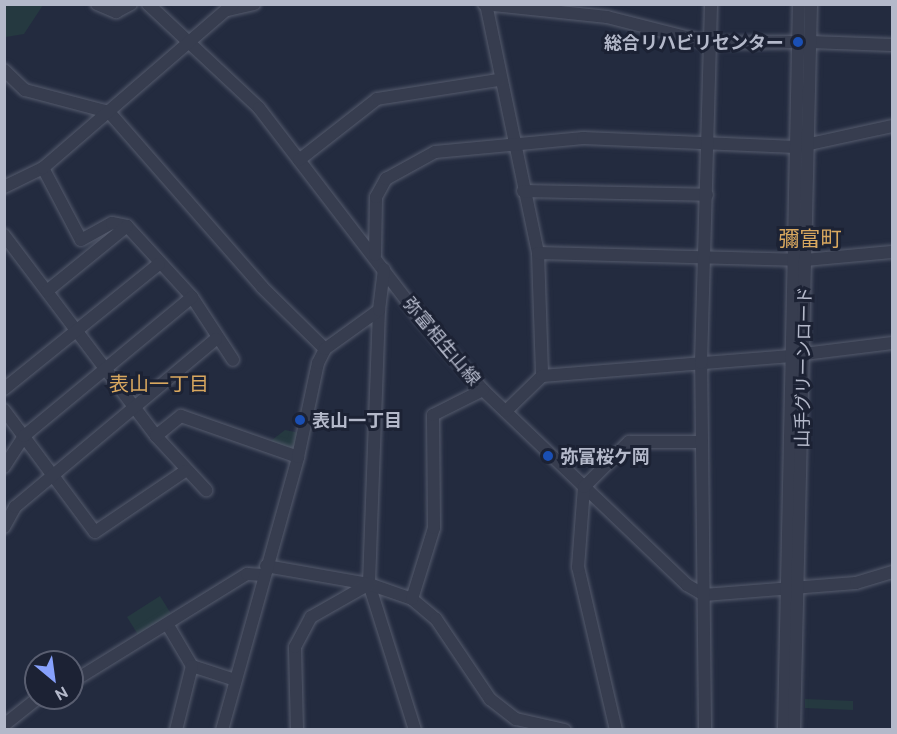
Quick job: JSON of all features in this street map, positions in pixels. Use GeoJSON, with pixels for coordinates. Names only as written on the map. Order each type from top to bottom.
{"type":"FeatureCollection","features":[{"type":"Feature","properties":{"kind":"street"},"geometry":{"type":"LineString","coordinates":[[97,4],[116,12],[131,4]]}},
{"type":"Feature","properties":{"kind":"street","name":"弥富相生山線"},"geometry":{"type":"LineString","coordinates":[[148,4],[190,46],[242,90],[483,390],[687,585],[704,595]]}},
{"type":"Feature","properties":{"kind":"street"},"geometry":{"type":"LineString","coordinates":[[4,187],[43,168],[190,46],[231,7],[254,4]]}},
{"type":"Feature","properties":{"kind":"street"},"geometry":{"type":"LineString","coordinates":[[705,729],[701,363],[709,143],[711,4]]}},
{"type":"Feature","properties":{"kind":"street","name":"山手グリーンロード"},"geometry":{"type":"LineString","coordinates":[[784,729],[804,354],[805,260],[802,146],[804,42],[799,4]]}},
{"type":"Feature","properties":{"kind":"street","name":"山手グリーンロード"},"geometry":{"type":"LineString","coordinates":[[804,42],[811,4]]}},
{"type":"Feature","properties":{"kind":"street"},"geometry":{"type":"LineString","coordinates":[[542,376],[538,253],[499,80],[485,5],[607,17],[709,43],[804,42],[892,45]]}},
{"type":"Feature","properties":{"kind":"street"},"geometry":{"type":"LineString","coordinates":[[4,70],[25,90],[109,112],[262,287],[325,349]]}},
{"type":"Feature","properties":{"kind":"street"},"geometry":{"type":"LineString","coordinates":[[299,160],[376,99],[499,80]]}},
{"type":"Feature","properties":{"kind":"street"},"geometry":{"type":"LineString","coordinates":[[375,256],[376,196],[392,174],[435,152],[583,138],[802,146],[892,126]]}},
{"type":"Feature","properties":{"kind":"street","name":"山手グリーンロード"},"geometry":{"type":"LineString","coordinates":[[794,729],[790,356],[792,260],[802,146]]}},
{"type":"Feature","properties":{"kind":"street"},"geometry":{"type":"LineString","coordinates":[[43,168],[81,240],[112,223],[127,226],[159,264],[192,297],[216,339],[233,360]]}},
{"type":"Feature","properties":{"kind":"street"},"geometry":{"type":"LineString","coordinates":[[523,191],[707,195]]}},
{"type":"Feature","properties":{"kind":"street"},"geometry":{"type":"LineString","coordinates":[[47,291],[127,226]]}},
{"type":"Feature","properties":{"kind":"street"},"geometry":{"type":"LineString","coordinates":[[4,235],[156,436],[185,471],[206,490]]}},
{"type":"Feature","properties":{"kind":"street"},"geometry":{"type":"LineString","coordinates":[[538,253],[705,253],[805,260],[892,252]]}},
{"type":"Feature","properties":{"kind":"street"},"geometry":{"type":"LineString","coordinates":[[4,389],[159,264]]}},
{"type":"Feature","properties":{"kind":"street"},"geometry":{"type":"LineString","coordinates":[[384,269],[379,310],[369,584],[415,729]]}},
{"type":"Feature","properties":{"kind":"street"},"geometry":{"type":"LineString","coordinates":[[4,467],[24,436],[107,370],[192,297]]}},
{"type":"Feature","properties":{"kind":"street"},"geometry":{"type":"LineString","coordinates":[[222,729],[298,457],[325,349],[379,310]]}},
{"type":"Feature","properties":{"kind":"street"},"geometry":{"type":"LineString","coordinates":[[4,527],[15,507],[216,339]]}},
{"type":"Feature","properties":{"kind":"street"},"geometry":{"type":"LineString","coordinates":[[804,354],[892,343]]}},
{"type":"Feature","properties":{"kind":"street"},"geometry":{"type":"LineString","coordinates":[[506,411],[542,376],[790,356]]}},
{"type":"Feature","properties":{"kind":"street"},"geometry":{"type":"LineString","coordinates":[[412,599],[434,528],[433,415],[483,390]]}},
{"type":"Feature","properties":{"kind":"street"},"geometry":{"type":"LineString","coordinates":[[4,410],[95,532],[185,471]]}},
{"type":"Feature","properties":{"kind":"street"},"geometry":{"type":"LineString","coordinates":[[156,436],[180,416],[298,457]]}},
{"type":"Feature","properties":{"kind":"street"},"geometry":{"type":"LineString","coordinates":[[616,729],[578,567],[584,487],[629,442],[702,442]]}},
{"type":"Feature","properties":{"kind":"street"},"geometry":{"type":"LineString","coordinates":[[84,675],[169,627],[247,574],[265,570],[369,584],[412,599],[436,620],[490,699],[518,724],[565,729]]}},
{"type":"Feature","properties":{"kind":"street"},"geometry":{"type":"LineString","coordinates":[[704,595],[856,583],[892,572]]}},
{"type":"Feature","properties":{"kind":"street"},"geometry":{"type":"LineString","coordinates":[[297,729],[295,647],[311,616],[369,584]]}},
{"type":"Feature","properties":{"kind":"street"},"geometry":{"type":"LineString","coordinates":[[169,627],[192,666],[235,680]]}},
{"type":"Feature","properties":{"kind":"street"},"geometry":{"type":"LineString","coordinates":[[176,729],[192,666]]}},
{"type":"Feature","properties":{"kind":"street"},"geometry":{"type":"LineString","coordinates":[[4,725],[24,709]]}},
{"type":"Feature","properties":{"kind":"shaded area"},"geometry":{"type":"Polygon","coordinates":[[[4,5],[43,5],[24,34],[6,37],[4,5]]]}},
{"type":"Feature","properties":{"kind":"shaded area"},"geometry":{"type":"Polygon","coordinates":[[[285,430],[300,433],[295,453],[268,443],[285,430]]]}},
{"type":"Feature","properties":{"kind":"shaded area"},"geometry":{"type":"Polygon","coordinates":[[[160,596],[173,617],[140,638],[127,617],[160,596]]]}},
{"type":"Feature","properties":{"kind":"shaded area"},"geometry":{"type":"Polygon","coordinates":[[[805,699],[853,701],[853,710],[805,708],[805,699]]]}},
{"type":"Feature","properties":{"kind":"place","name":"総合リハビリセンター"},"geometry":{"type":"Point","coordinates":[798,42]}},
{"type":"Feature","properties":{"kind":"place","name":"表山一丁目"},"geometry":{"type":"Point","coordinates":[300,420]}},
{"type":"Feature","properties":{"kind":"place","name":"弥富桜ケ岡"},"geometry":{"type":"Point","coordinates":[548,456]}},
{"type":"Feature","properties":{"kind":"district","name":"彌富町"},"geometry":{"type":"Point","coordinates":[810,238]}},
{"type":"Feature","properties":{"kind":"district","name":"表山一丁目"},"geometry":{"type":"Point","coordinates":[159,383]}}]}
